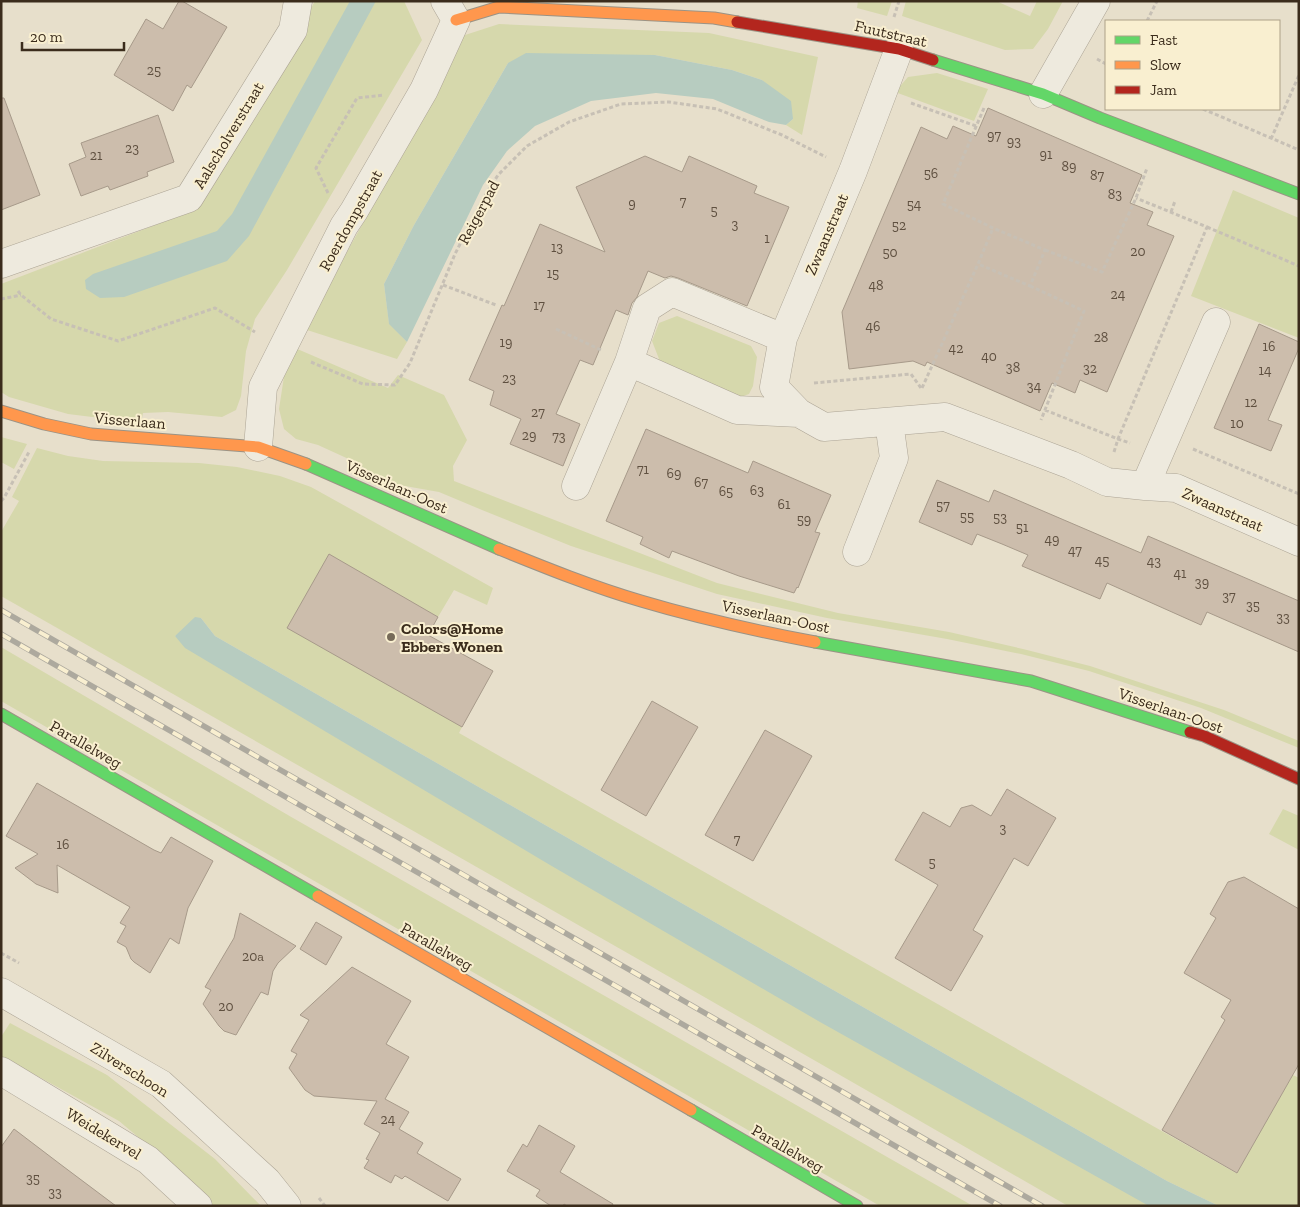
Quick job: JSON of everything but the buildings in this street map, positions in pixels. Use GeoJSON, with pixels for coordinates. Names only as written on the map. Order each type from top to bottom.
{"type":"FeatureCollection","features":[{"type":"Feature","properties":{"kind":"street","name":"Aalscholverstraat"},"geometry":{"type":"LineString","coordinates":[[1,264],[189,198],[293,30],[298,1]]}},
{"type":"Feature","properties":{"kind":"street"},"geometry":{"type":"LineString","coordinates":[[1043,94],[1096,1]]}},
{"type":"Feature","properties":{"kind":"street","name":"Fuutstraat"},"geometry":{"type":"LineString","coordinates":[[451,11],[499,7],[714,18],[899,49],[1043,94],[1100,118],[1299,194]]}},
{"type":"Feature","properties":{"kind":"street","name":"Roerdompstraat"},"geometry":{"type":"LineString","coordinates":[[258,447],[263,387],[344,226],[424,90],[451,11]]}},
{"type":"Feature","properties":{"kind":"street","name":"Zwaanstraat"},"geometry":{"type":"LineString","coordinates":[[899,49],[853,171],[783,338],[774,387],[799,413],[824,428],[946,417],[1071,465],[1107,482],[1176,488],[1299,542]]}},
{"type":"Feature","properties":{"kind":"street"},"geometry":{"type":"LineString","coordinates":[[576,486],[629,362],[647,308],[672,292],[783,338]]}},
{"type":"Feature","properties":{"kind":"street"},"geometry":{"type":"LineString","coordinates":[[1145,486],[1216,322]]}},
{"type":"Feature","properties":{"kind":"street","name":"Zwaanstraat"},"geometry":{"type":"LineString","coordinates":[[629,362],[737,410],[799,413]]}},
{"type":"Feature","properties":{"kind":"street","name":"Visserlaan"},"geometry":{"type":"LineString","coordinates":[[1,411],[44,424],[91,434],[258,447]]}},
{"type":"Feature","properties":{"kind":"street"},"geometry":{"type":"LineString","coordinates":[[857,552],[894,458],[888,422]]}},
{"type":"Feature","properties":{"kind":"street","name":"Visserlaan-Oost"},"geometry":{"type":"LineString","coordinates":[[258,447],[313,466],[478,540],[561,574],[641,601],[762,632],[1031,681],[1204,736],[1299,779]]}},
{"type":"Feature","properties":{"kind":"street","name":"Parallelweg"},"geometry":{"type":"LineString","coordinates":[[1,714],[857,1206]]}},
{"type":"Feature","properties":{"kind":"street","name":"Zilverschoon"},"geometry":{"type":"LineString","coordinates":[[2,995],[161,1084],[267,1181],[287,1206]]}},
{"type":"Feature","properties":{"kind":"street","name":"Weidekervel"},"geometry":{"type":"LineString","coordinates":[[1,1071],[148,1160],[198,1206]]}},
{"type":"Feature","properties":{"kind":"path"},"geometry":{"type":"LineString","coordinates":[[1148,20],[1157,1]]}},
{"type":"Feature","properties":{"kind":"path"},"geometry":{"type":"LineString","coordinates":[[1271,139],[1299,75]]}},
{"type":"Feature","properties":{"kind":"path"},"geometry":{"type":"LineString","coordinates":[[996,79],[943,204],[993,228],[1102,272],[1136,198],[1158,140]]}},
{"type":"Feature","properties":{"kind":"path"},"geometry":{"type":"LineString","coordinates":[[344,226],[316,168],[352,105],[357,98],[424,90]]}},
{"type":"Feature","properties":{"kind":"path"},"geometry":{"type":"LineString","coordinates":[[882,93],[976,126]]}},
{"type":"Feature","properties":{"kind":"path","name":"Reigerpad"},"geometry":{"type":"LineString","coordinates":[[282,349],[363,384],[395,386],[410,363],[455,254],[482,199],[498,175],[527,146],[569,122],[622,104],[669,102],[717,109],[782,135],[853,171]]}},
{"type":"Feature","properties":{"kind":"path"},"geometry":{"type":"LineString","coordinates":[[1205,110],[1299,150]]}},
{"type":"Feature","properties":{"kind":"path"},"geometry":{"type":"LineString","coordinates":[[1136,198],[1299,266]]}},
{"type":"Feature","properties":{"kind":"path"},"geometry":{"type":"LineString","coordinates":[[1171,212],[1175,201]]}},
{"type":"Feature","properties":{"kind":"path"},"geometry":{"type":"LineString","coordinates":[[1118,439],[1207,227]]}},
{"type":"Feature","properties":{"kind":"path"},"geometry":{"type":"LineString","coordinates":[[922,388],[993,228]]}},
{"type":"Feature","properties":{"kind":"path"},"geometry":{"type":"LineString","coordinates":[[1030,286],[1045,250]]}},
{"type":"Feature","properties":{"kind":"path"},"geometry":{"type":"LineString","coordinates":[[978,264],[1084,310],[1029,449]]}},
{"type":"Feature","properties":{"kind":"path"},"geometry":{"type":"LineString","coordinates":[[443,285],[496,305]]}},
{"type":"Feature","properties":{"kind":"path"},"geometry":{"type":"LineString","coordinates":[[16,289],[51,319],[118,341],[215,308],[282,349]]}},
{"type":"Feature","properties":{"kind":"path"},"geometry":{"type":"LineString","coordinates":[[1,299],[21,295]]}},
{"type":"Feature","properties":{"kind":"path"},"geometry":{"type":"LineString","coordinates":[[556,329],[629,362]]}},
{"type":"Feature","properties":{"kind":"path"},"geometry":{"type":"LineString","coordinates":[[774,387],[911,374],[946,417]]}},
{"type":"Feature","properties":{"kind":"path"},"geometry":{"type":"LineString","coordinates":[[1045,410],[1173,460],[1180,444],[1299,494]]}},
{"type":"Feature","properties":{"kind":"path"},"geometry":{"type":"LineString","coordinates":[[1,501],[44,424]]}},
{"type":"Feature","properties":{"kind":"green space"},"geometry":{"type":"Polygon","coordinates":[[[315,1],[404,1],[422,40],[287,270],[255,319],[246,351],[241,396],[236,410],[222,417],[168,412],[143,413],[141,423],[68,414],[9,397],[1,392],[1,284],[197,209],[315,1]]]}},
{"type":"Feature","properties":{"kind":"green space"},"geometry":{"type":"Polygon","coordinates":[[[858,1],[892,1],[887,16],[857,8],[858,1]]]}},
{"type":"Feature","properties":{"kind":"green space"},"geometry":{"type":"Polygon","coordinates":[[[906,1],[996,1],[1030,16],[1037,1],[1063,1],[1048,29],[1033,49],[1005,50],[902,16],[906,1]]]}},
{"type":"Feature","properties":{"kind":"green space"},"geometry":{"type":"Polygon","coordinates":[[[499,24],[709,33],[818,57],[802,135],[786,125],[793,119],[762,80],[732,70],[655,55],[508,63],[414,225],[384,284],[389,323],[407,342],[397,359],[304,329],[435,94],[462,36],[499,24]]]}},
{"type":"Feature","properties":{"kind":"green space"},"geometry":{"type":"Polygon","coordinates":[[[937,73],[988,89],[974,121],[895,92],[908,77],[937,73]]]}},
{"type":"Feature","properties":{"kind":"green space"},"geometry":{"type":"Polygon","coordinates":[[[1233,190],[1299,218],[1299,338],[1191,296],[1233,190]]]}},
{"type":"Feature","properties":{"kind":"green space"},"geometry":{"type":"Polygon","coordinates":[[[677,316],[751,346],[757,357],[753,386],[749,394],[738,398],[661,364],[652,341],[659,323],[677,316]]]}},
{"type":"Feature","properties":{"kind":"green space"},"geometry":{"type":"Polygon","coordinates":[[[295,348],[388,388],[398,375],[444,395],[467,440],[453,466],[454,481],[717,583],[838,613],[949,632],[1090,666],[1224,710],[1299,741],[1299,748],[1201,708],[1089,671],[1021,654],[827,618],[717,594],[571,546],[439,492],[388,483],[353,461],[318,445],[296,439],[284,429],[279,409],[285,370],[295,348]]]}},
{"type":"Feature","properties":{"kind":"green space"},"geometry":{"type":"Polygon","coordinates":[[[1,437],[27,444],[14,469],[1,462],[1,437]]]}},
{"type":"Feature","properties":{"kind":"green space"},"geometry":{"type":"Polygon","coordinates":[[[37,448],[68,456],[103,461],[199,463],[237,467],[280,476],[311,487],[493,588],[487,605],[454,590],[438,617],[329,555],[462,727],[459,733],[1236,1173],[1293,1075],[1299,1078],[1299,1206],[1219,1206],[1167,1181],[215,636],[201,618],[175,636],[1158,1206],[1068,1206],[1,596],[1,532],[19,501],[12,497],[37,448]]]}},
{"type":"Feature","properties":{"kind":"green space"},"geometry":{"type":"Polygon","coordinates":[[[1,647],[293,818],[973,1206],[880,1206],[1,701],[1,647]]]}},
{"type":"Feature","properties":{"kind":"green space"},"geometry":{"type":"Polygon","coordinates":[[[1283,809],[1299,816],[1299,850],[1269,834],[1283,809]]]}},
{"type":"Feature","properties":{"kind":"green space"},"geometry":{"type":"Polygon","coordinates":[[[10,1023],[107,1075],[215,1159],[261,1206],[214,1206],[187,1178],[119,1121],[1,1056],[1,1037],[10,1023]]]}},
{"type":"Feature","properties":{"kind":"shaded area"},"geometry":{"type":"Polygon","coordinates":[[[350,1],[376,1],[249,236],[227,261],[124,297],[100,298],[86,289],[85,280],[93,274],[217,231],[232,214],[350,1]]]}},
{"type":"Feature","properties":{"kind":"shaded area"},"geometry":{"type":"Polygon","coordinates":[[[526,53],[655,55],[732,70],[762,80],[791,101],[793,119],[786,125],[769,122],[713,99],[656,93],[591,101],[535,126],[507,151],[483,185],[407,342],[389,324],[384,284],[414,225],[508,63],[526,53]]]}},
{"type":"Feature","properties":{"kind":"shaded area"},"geometry":{"type":"Polygon","coordinates":[[[195,617],[201,618],[215,636],[1167,1181],[1219,1206],[1149,1206],[820,1022],[550,865],[185,648],[175,636],[195,617]]]}},
{"type":"Feature","properties":{"kind":"railway"},"geometry":{"type":"LineString","coordinates":[[1,610],[1042,1206]]}},
{"type":"Feature","properties":{"kind":"railway"},"geometry":{"type":"LineString","coordinates":[[1,634],[1000,1206]]}},
{"type":"Feature","properties":{"kind":"traffic: fast"},"geometry":{"type":"LineString","coordinates":[[933,60],[1043,94],[1100,118],[1299,194]]}},
{"type":"Feature","properties":{"kind":"traffic: fast"},"geometry":{"type":"LineString","coordinates":[[306,464],[499,549]]}},
{"type":"Feature","properties":{"kind":"traffic: fast"},"geometry":{"type":"LineString","coordinates":[[815,642],[1031,681],[1190,732]]}},
{"type":"Feature","properties":{"kind":"traffic: fast"},"geometry":{"type":"LineString","coordinates":[[1,714],[318,896]]}},
{"type":"Feature","properties":{"kind":"traffic: fast"},"geometry":{"type":"LineString","coordinates":[[691,1110],[857,1206]]}},
{"type":"Feature","properties":{"kind":"traffic: slow"},"geometry":{"type":"LineString","coordinates":[[456,20],[499,7],[714,18],[737,22]]}},
{"type":"Feature","properties":{"kind":"traffic: slow"},"geometry":{"type":"LineString","coordinates":[[1,411],[44,424],[91,434],[258,447],[306,464]]}},
{"type":"Feature","properties":{"kind":"traffic: slow"},"geometry":{"type":"LineString","coordinates":[[499,549],[623,596],[728,624],[815,642]]}},
{"type":"Feature","properties":{"kind":"traffic: slow"},"geometry":{"type":"LineString","coordinates":[[318,896],[691,1110]]}},
{"type":"Feature","properties":{"kind":"traffic: jam"},"geometry":{"type":"LineString","coordinates":[[737,22],[899,49],[933,60]]}},
{"type":"Feature","properties":{"kind":"traffic: jam"},"geometry":{"type":"LineString","coordinates":[[1190,732],[1204,736],[1299,779]]}},
{"type":"Feature","properties":{"kind":"place","name":"Colors@Home Ebbers Wonen"},"geometry":{"type":"Point","coordinates":[391,637]}}]}
